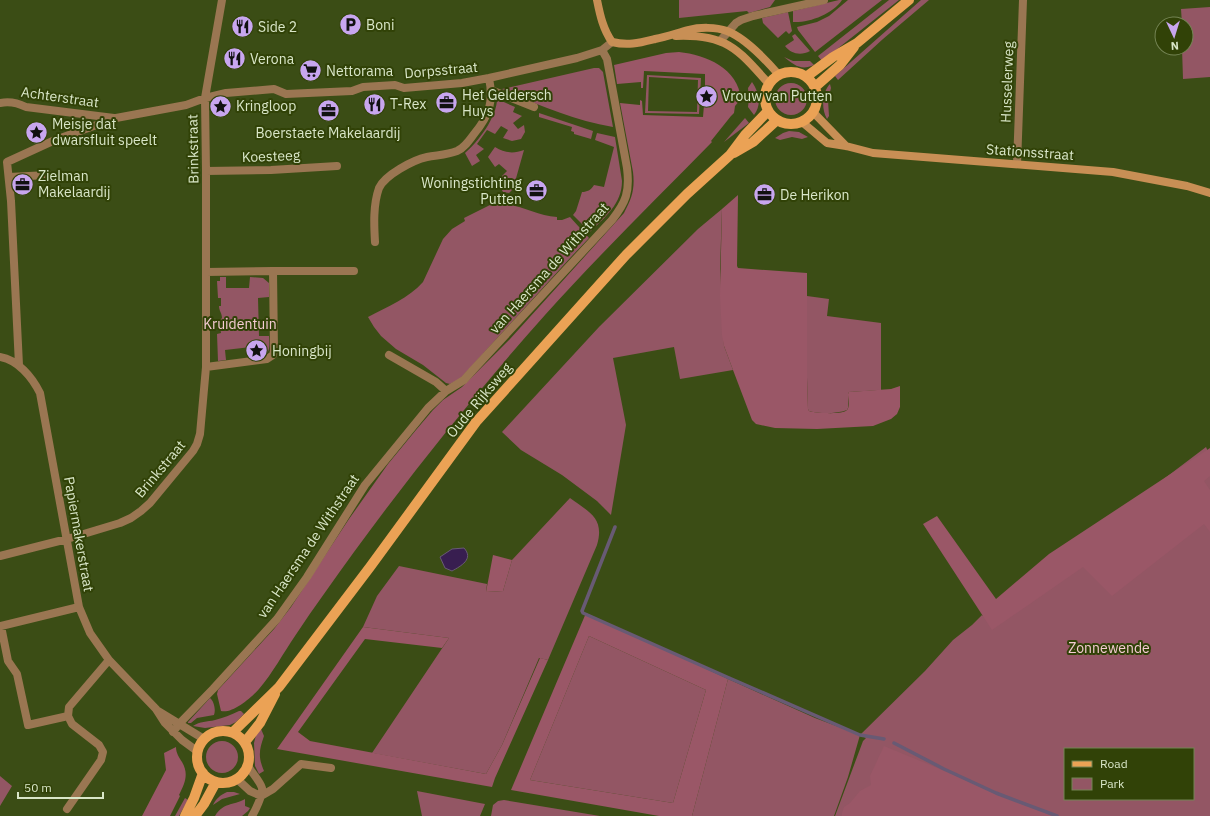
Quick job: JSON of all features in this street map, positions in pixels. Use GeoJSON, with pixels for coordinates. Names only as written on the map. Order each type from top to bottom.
{"type":"FeatureCollection","features":[{"type":"Feature","properties":{"kind":"main road"},"geometry":{"type":"LineString","coordinates":[[806,77],[833,57],[856,43],[909,0]]}},
{"type":"Feature","properties":{"kind":"main road"},"geometry":{"type":"LineString","coordinates":[[815,87],[840,65],[856,43]]}},
{"type":"Feature","properties":{"kind":"main road"},"geometry":{"type":"LineString","coordinates":[[785,72],[802,74],[806,77],[815,87],[817,100],[813,112],[808,118],[796,124],[783,123],[777,120],[768,111],[765,103],[765,95],[768,84],[773,78],[785,72]]}},
{"type":"Feature","properties":{"kind":"main road","name":"Oude Rijksweg"},"geometry":{"type":"LineString","coordinates":[[233,732],[279,687],[370,567],[476,422],[626,255],[687,194],[730,155],[745,135],[768,111]]}},
{"type":"Feature","properties":{"kind":"main road","name":"Oude Rijksweg"},"geometry":{"type":"LineString","coordinates":[[730,155],[752,142],[777,120]]}},
{"type":"Feature","properties":{"kind":"main road","name":"Oude Rijksweg"},"geometry":{"type":"LineString","coordinates":[[245,742],[260,723],[279,687]]}},
{"type":"Feature","properties":{"kind":"main road"},"geometry":{"type":"LineString","coordinates":[[220,731],[233,732],[240,736],[245,742],[250,754],[248,766],[237,779],[230,782],[216,782],[209,779],[203,773],[198,764],[197,751],[204,739],[209,735],[220,731]]}},
{"type":"Feature","properties":{"kind":"main road"},"geometry":{"type":"LineString","coordinates":[[185,816],[194,798],[203,773]]}},
{"type":"Feature","properties":{"kind":"main road"},"geometry":{"type":"LineString","coordinates":[[195,816],[204,804],[216,782]]}},
{"type":"Feature","properties":{"kind":"street","name":"Brinkstraat"},"geometry":{"type":"LineString","coordinates":[[0,556],[67,539],[120,523],[131,518],[150,503],[193,451],[197,444],[200,434],[206,367],[205,98],[222,0]]}},
{"type":"Feature","properties":{"kind":"street"},"geometry":{"type":"LineString","coordinates":[[597,0],[606,32],[612,42],[636,44],[688,30],[713,28],[728,31],[745,42],[779,74]]}},
{"type":"Feature","properties":{"kind":"street"},"geometry":{"type":"LineString","coordinates":[[720,41],[736,23],[741,20],[824,0]]}},
{"type":"Feature","properties":{"kind":"street","name":"Husselerweg"},"geometry":{"type":"LineString","coordinates":[[1017,164],[1023,0]]}},
{"type":"Feature","properties":{"kind":"street"},"geometry":{"type":"LineString","coordinates":[[668,36],[702,36],[720,41],[734,48],[747,60],[768,84]]}},
{"type":"Feature","properties":{"kind":"street","name":"Dorpsstraat"},"geometry":{"type":"LineString","coordinates":[[9,177],[7,162],[55,140],[116,118],[186,105],[205,98],[226,93],[274,89],[286,94],[350,91],[363,87],[388,85],[395,85],[404,88],[462,83],[577,58],[602,50],[612,42]]}},
{"type":"Feature","properties":{"kind":"street","name":"van Haersma de Withstraat"},"geometry":{"type":"LineString","coordinates":[[173,732],[277,619],[365,486],[428,408],[446,391],[464,380],[612,220],[622,207],[627,193],[628,174],[607,60],[602,50]]}},
{"type":"Feature","properties":{"kind":"street"},"geometry":{"type":"LineString","coordinates":[[375,242],[374,220],[380,187],[389,176],[412,162],[426,157],[446,154],[458,150],[466,145],[482,124],[489,111],[491,90],[489,78]]}},
{"type":"Feature","properties":{"kind":"street"},"geometry":{"type":"LineString","coordinates":[[491,90],[534,107]]}},
{"type":"Feature","properties":{"kind":"street","name":"Achterstraat"},"geometry":{"type":"LineString","coordinates":[[0,103],[4,102],[19,104],[26,107],[116,118]]}},
{"type":"Feature","properties":{"kind":"street"},"geometry":{"type":"LineString","coordinates":[[813,112],[846,146]]}},
{"type":"Feature","properties":{"kind":"street","name":"Stationsstraat"},"geometry":{"type":"LineString","coordinates":[[802,122],[827,143],[873,153],[1113,172],[1187,186],[1210,193]]}},
{"type":"Feature","properties":{"kind":"street","name":"Koesteeg"},"geometry":{"type":"LineString","coordinates":[[206,171],[271,170],[337,166]]}},
{"type":"Feature","properties":{"kind":"street"},"geometry":{"type":"LineString","coordinates":[[19,365],[9,177],[48,175]]}},
{"type":"Feature","properties":{"kind":"street"},"geometry":{"type":"LineString","coordinates":[[206,367],[267,359],[273,355],[272,271]]}},
{"type":"Feature","properties":{"kind":"street"},"geometry":{"type":"LineString","coordinates":[[206,272],[354,271]]}},
{"type":"Feature","properties":{"kind":"street"},"geometry":{"type":"LineString","coordinates":[[390,355],[436,382],[446,391]]}},
{"type":"Feature","properties":{"kind":"street","name":"Papiermakerstraat"},"geometry":{"type":"LineString","coordinates":[[0,357],[19,365],[36,384],[40,392],[79,607],[90,633],[109,660],[156,709],[173,732],[197,751]]}},
{"type":"Feature","properties":{"kind":"street"},"geometry":{"type":"LineString","coordinates":[[68,716],[28,725],[16,674],[8,662],[1,626],[79,607]]}},
{"type":"Feature","properties":{"kind":"street"},"geometry":{"type":"LineString","coordinates":[[67,809],[101,760],[103,752],[99,745],[72,724],[68,716],[69,707],[109,660]]}},
{"type":"Feature","properties":{"kind":"street","name":"Papiermakerstraat"},"geometry":{"type":"LineString","coordinates":[[156,709],[204,739]]}},
{"type":"Feature","properties":{"kind":"street"},"geometry":{"type":"LineString","coordinates":[[261,796],[273,789],[301,764],[331,768]]}},
{"type":"Feature","properties":{"kind":"street"},"geometry":{"type":"LineString","coordinates":[[248,766],[258,780],[262,789],[261,796],[252,816]]}},
{"type":"Feature","properties":{"kind":"street"},"geometry":{"type":"LineString","coordinates":[[237,779],[250,790],[261,796]]}},
{"type":"Feature","properties":{"kind":"green space"},"geometry":{"type":"Polygon","coordinates":[[[679,0],[775,0],[770,7],[749,13],[747,11],[679,18],[679,0]]]}},
{"type":"Feature","properties":{"kind":"green space"},"geometry":{"type":"Polygon","coordinates":[[[842,0],[838,5],[820,17],[806,21],[793,22],[793,11],[842,0]]]}},
{"type":"Feature","properties":{"kind":"green space"},"geometry":{"type":"Polygon","coordinates":[[[848,0],[882,0],[815,52],[797,27],[817,22],[829,16],[848,0]]]}},
{"type":"Feature","properties":{"kind":"green space"},"geometry":{"type":"Polygon","coordinates":[[[889,0],[899,0],[822,61],[818,56],[889,0]]]}},
{"type":"Feature","properties":{"kind":"green space"},"geometry":{"type":"Polygon","coordinates":[[[921,0],[929,0],[838,80],[835,76],[921,0]]]}},
{"type":"Feature","properties":{"kind":"green space"},"geometry":{"type":"Polygon","coordinates":[[[1210,7],[1210,77],[1183,79],[1182,56],[1194,56],[1194,16],[1181,16],[1181,9],[1210,7]]]}},
{"type":"Feature","properties":{"kind":"green space"},"geometry":{"type":"Polygon","coordinates":[[[788,12],[792,31],[789,34],[786,31],[778,38],[763,23],[762,18],[788,12]]]}},
{"type":"Feature","properties":{"kind":"green space"},"geometry":{"type":"Polygon","coordinates":[[[795,34],[810,51],[800,54],[787,49],[785,46],[794,40],[792,36],[795,34]]]}},
{"type":"Feature","properties":{"kind":"green space"},"geometry":{"type":"Polygon","coordinates":[[[784,57],[793,61],[810,61],[814,65],[809,67],[801,67],[794,65],[784,57]]]}},
{"type":"Feature","properties":{"kind":"green space"},"geometry":{"type":"Polygon","coordinates":[[[599,68],[603,72],[613,127],[570,116],[502,89],[599,68]]]}},
{"type":"Feature","properties":{"kind":"green space"},"geometry":{"type":"Polygon","coordinates":[[[647,75],[701,78],[699,114],[645,113],[647,75]],[[649,77],[648,111],[697,112],[698,80],[649,77]]]}},
{"type":"Feature","properties":{"kind":"green space"},"geometry":{"type":"Polygon","coordinates":[[[752,82],[759,98],[758,107],[754,115],[748,107],[748,88],[752,82]]]}},
{"type":"Feature","properties":{"kind":"green space"},"geometry":{"type":"Polygon","coordinates":[[[788,83],[794,83],[804,90],[807,99],[806,105],[800,112],[794,115],[788,115],[778,108],[775,102],[775,96],[782,86],[788,83]]]}},
{"type":"Feature","properties":{"kind":"green space"},"geometry":{"type":"Polygon","coordinates":[[[830,84],[831,88],[828,100],[829,116],[827,119],[823,101],[825,91],[830,84]]]}},
{"type":"Feature","properties":{"kind":"green space"},"geometry":{"type":"Polygon","coordinates":[[[497,99],[515,107],[513,112],[522,116],[513,123],[518,129],[524,125],[525,132],[521,139],[512,141],[503,138],[508,130],[501,126],[495,134],[487,130],[477,144],[484,149],[476,155],[480,161],[472,166],[465,153],[486,129],[494,113],[497,99]]]}},
{"type":"Feature","properties":{"kind":"green space"},"geometry":{"type":"Polygon","coordinates":[[[539,113],[593,131],[591,139],[574,134],[574,132],[571,131],[572,127],[539,117],[539,113]]]}},
{"type":"Feature","properties":{"kind":"green space"},"geometry":{"type":"Polygon","coordinates":[[[745,118],[749,123],[724,142],[745,118]]]}},
{"type":"Feature","properties":{"kind":"green space"},"geometry":{"type":"Polygon","coordinates":[[[789,131],[799,132],[808,137],[802,139],[792,137],[780,140],[775,138],[789,131]]]}},
{"type":"Feature","properties":{"kind":"green space"},"geometry":{"type":"Polygon","coordinates":[[[597,133],[615,137],[622,181],[619,197],[612,210],[590,232],[573,215],[576,211],[582,192],[586,192],[594,185],[604,187],[614,147],[595,140],[597,133]]]}},
{"type":"Feature","properties":{"kind":"green space"},"geometry":{"type":"Polygon","coordinates":[[[495,147],[502,151],[509,152],[524,150],[513,189],[509,193],[503,192],[499,185],[499,179],[507,171],[499,164],[495,167],[488,157],[495,147]]]}},
{"type":"Feature","properties":{"kind":"green space"},"geometry":{"type":"Polygon","coordinates":[[[501,204],[515,206],[542,215],[557,217],[557,220],[570,217],[589,238],[460,379],[450,384],[446,383],[423,365],[396,349],[381,336],[368,317],[411,293],[423,282],[443,239],[452,229],[465,221],[464,218],[490,205],[501,204]]]}},
{"type":"Feature","properties":{"kind":"green space"},"geometry":{"type":"Polygon","coordinates":[[[722,209],[720,269],[724,346],[733,370],[680,379],[674,347],[613,358],[626,425],[611,515],[597,501],[562,475],[521,450],[502,432],[599,327],[698,229],[722,209]]]}},
{"type":"Feature","properties":{"kind":"green space","name":"Kruidentuin"},"geometry":{"type":"Polygon","coordinates":[[[220,277],[226,277],[226,288],[249,288],[250,277],[263,278],[269,283],[269,297],[258,298],[259,336],[269,336],[269,349],[266,354],[252,357],[251,347],[225,350],[226,360],[218,361],[217,334],[221,333],[219,321],[222,318],[219,309],[219,306],[221,306],[221,298],[218,298],[217,281],[220,281],[220,277]]]}},
{"type":"Feature","properties":{"kind":"green space"},"geometry":{"type":"Polygon","coordinates":[[[807,296],[829,299],[827,316],[881,323],[881,390],[849,392],[847,410],[833,413],[823,413],[809,411],[808,409],[807,296]]]}},
{"type":"Feature","properties":{"kind":"green space","name":"Zonnewende"},"geometry":{"type":"Polygon","coordinates":[[[1206,447],[1210,456],[1210,816],[835,816],[863,741],[866,738],[860,735],[925,671],[953,640],[982,615],[983,616],[1206,447]]]}},
{"type":"Feature","properties":{"kind":"green space"},"geometry":{"type":"Polygon","coordinates":[[[570,498],[589,512],[597,522],[599,536],[597,545],[548,660],[539,658],[502,745],[486,774],[372,753],[449,638],[363,627],[377,596],[399,566],[487,584],[486,592],[503,591],[512,560],[570,498]]]}},
{"type":"Feature","properties":{"kind":"green space"},"geometry":{"type":"Polygon","coordinates":[[[589,636],[706,690],[673,803],[530,780],[589,636]]]}},
{"type":"Feature","properties":{"kind":"green space"},"geometry":{"type":"Polygon","coordinates":[[[728,679],[815,718],[860,735],[848,777],[834,816],[692,816],[728,679]]]}},
{"type":"Feature","properties":{"kind":"green space"},"geometry":{"type":"Polygon","coordinates":[[[210,698],[213,701],[215,711],[214,715],[197,718],[191,723],[188,723],[188,722],[210,698]]]}},
{"type":"Feature","properties":{"kind":"green space"},"geometry":{"type":"Polygon","coordinates":[[[239,711],[244,714],[236,722],[230,725],[205,728],[193,726],[201,722],[212,721],[239,711]]]}},
{"type":"Feature","properties":{"kind":"green space"},"geometry":{"type":"Polygon","coordinates":[[[261,729],[264,736],[260,750],[260,757],[264,771],[259,774],[255,766],[254,743],[256,735],[261,729]]]}},
{"type":"Feature","properties":{"kind":"green space"},"geometry":{"type":"Polygon","coordinates":[[[219,741],[225,741],[235,748],[238,757],[237,763],[231,770],[225,773],[219,773],[209,766],[206,760],[206,754],[213,744],[219,741]]]}},
{"type":"Feature","properties":{"kind":"green space"},"geometry":{"type":"Polygon","coordinates":[[[0,776],[12,786],[0,806],[0,776]]]}},
{"type":"Feature","properties":{"kind":"green space"},"geometry":{"type":"Polygon","coordinates":[[[417,791],[485,804],[480,816],[422,816],[417,791]]]}},
{"type":"Feature","properties":{"kind":"green space"},"geometry":{"type":"Polygon","coordinates":[[[227,792],[240,794],[222,799],[213,805],[218,797],[227,792]]]}},
{"type":"Feature","properties":{"kind":"green space"},"geometry":{"type":"Polygon","coordinates":[[[185,798],[188,800],[179,816],[175,816],[185,798]]]}},
{"type":"Feature","properties":{"kind":"green space"},"geometry":{"type":"Polygon","coordinates":[[[245,799],[245,806],[250,808],[242,816],[215,816],[225,806],[245,799]]]}},
{"type":"Feature","properties":{"kind":"green space"},"geometry":{"type":"Polygon","coordinates":[[[504,800],[600,816],[491,816],[493,805],[498,801],[504,800]]]}},
{"type":"Feature","properties":{"kind":"shaded area"},"geometry":{"type":"Polygon","coordinates":[[[679,52],[700,56],[719,65],[727,71],[739,88],[741,99],[735,106],[734,113],[711,141],[712,142],[565,293],[471,401],[354,552],[259,689],[236,708],[221,711],[217,694],[218,690],[274,629],[291,607],[349,519],[388,464],[433,410],[443,400],[462,387],[510,339],[624,213],[632,193],[634,178],[620,103],[640,105],[640,100],[642,101],[643,115],[703,117],[704,105],[712,104],[714,102],[714,92],[712,89],[705,87],[705,74],[644,71],[643,88],[641,88],[641,82],[617,84],[614,65],[666,53],[679,52]]]}},
{"type":"Feature","properties":{"kind":"shaded area"},"geometry":{"type":"Polygon","coordinates":[[[738,195],[738,268],[807,273],[807,378],[809,411],[829,413],[844,412],[848,407],[849,392],[891,389],[900,386],[900,407],[897,414],[891,419],[873,426],[817,429],[775,428],[756,424],[752,420],[724,346],[722,335],[720,296],[722,209],[738,195]]]}},
{"type":"Feature","properties":{"kind":"shaded area"},"geometry":{"type":"Polygon","coordinates":[[[1210,448],[1210,476],[1204,481],[1210,490],[1210,532],[1204,524],[1112,596],[1083,567],[992,630],[923,524],[937,516],[996,599],[1049,554],[1210,448]]]}},
{"type":"Feature","properties":{"kind":"shaded area"},"geometry":{"type":"Polygon","coordinates":[[[464,548],[468,556],[465,562],[452,571],[445,568],[440,557],[452,549],[464,548]]]}},
{"type":"Feature","properties":{"kind":"shaded area"},"geometry":{"type":"Polygon","coordinates":[[[493,555],[512,560],[503,591],[486,592],[493,555]]]}},
{"type":"Feature","properties":{"kind":"shaded area"},"geometry":{"type":"Polygon","coordinates":[[[586,613],[728,679],[692,816],[659,816],[511,790],[586,613]],[[589,636],[530,780],[673,803],[706,690],[589,636]]]}},
{"type":"Feature","properties":{"kind":"shaded area"},"geometry":{"type":"Polygon","coordinates":[[[363,627],[449,638],[442,648],[365,639],[298,732],[310,741],[486,774],[502,745],[540,658],[548,660],[492,787],[277,749],[363,627]]]}},
{"type":"Feature","properties":{"kind":"shaded area"},"geometry":{"type":"Polygon","coordinates":[[[884,746],[1027,805],[1058,816],[842,816],[844,807],[850,803],[860,791],[871,785],[870,776],[884,746]]]}},
{"type":"Feature","properties":{"kind":"shaded area"},"geometry":{"type":"Polygon","coordinates":[[[176,747],[186,775],[179,795],[180,796],[170,816],[142,816],[166,770],[164,753],[176,747]]]}},
{"type":"Feature","properties":{"kind":"waterway"},"geometry":{"type":"LineString","coordinates":[[615,527],[582,611],[583,613],[860,735],[884,739]]}},
{"type":"Feature","properties":{"kind":"waterway"},"geometry":{"type":"LineString","coordinates":[[894,743],[944,769],[996,793],[1057,816]]}},
{"type":"Feature","properties":{"kind":"place","name":"Boni"},"geometry":{"type":"Point","coordinates":[350,25]}},
{"type":"Feature","properties":{"kind":"place","name":"Side 2"},"geometry":{"type":"Point","coordinates":[243,27]}},
{"type":"Feature","properties":{"kind":"place","name":"Verona"},"geometry":{"type":"Point","coordinates":[235,59]}},
{"type":"Feature","properties":{"kind":"place","name":"Nettorama"},"geometry":{"type":"Point","coordinates":[310,71]}},
{"type":"Feature","properties":{"kind":"place","name":"Vrouw van Putten"},"geometry":{"type":"Point","coordinates":[707,96]}},
{"type":"Feature","properties":{"kind":"place","name":"Het Geldersch Huys"},"geometry":{"type":"Point","coordinates":[446,103]}},
{"type":"Feature","properties":{"kind":"place","name":"T-Rex"},"geometry":{"type":"Point","coordinates":[375,104]}},
{"type":"Feature","properties":{"kind":"place","name":"Kringloop"},"geometry":{"type":"Point","coordinates":[221,106]}},
{"type":"Feature","properties":{"kind":"place","name":"Boerstaete Makelaardij"},"geometry":{"type":"Point","coordinates":[328,111]}},
{"type":"Feature","properties":{"kind":"place","name":"Meisje dat dwarsfluit speelt"},"geometry":{"type":"Point","coordinates":[37,132]}},
{"type":"Feature","properties":{"kind":"place","name":"Zielman Makelaardij"},"geometry":{"type":"Point","coordinates":[22,184]}},
{"type":"Feature","properties":{"kind":"place","name":"Woningstichting Putten"},"geometry":{"type":"Point","coordinates":[537,191]}},
{"type":"Feature","properties":{"kind":"place","name":"De Herikon"},"geometry":{"type":"Point","coordinates":[764,195]}},
{"type":"Feature","properties":{"kind":"place","name":"Honingbij"},"geometry":{"type":"Point","coordinates":[257,351]}}]}
